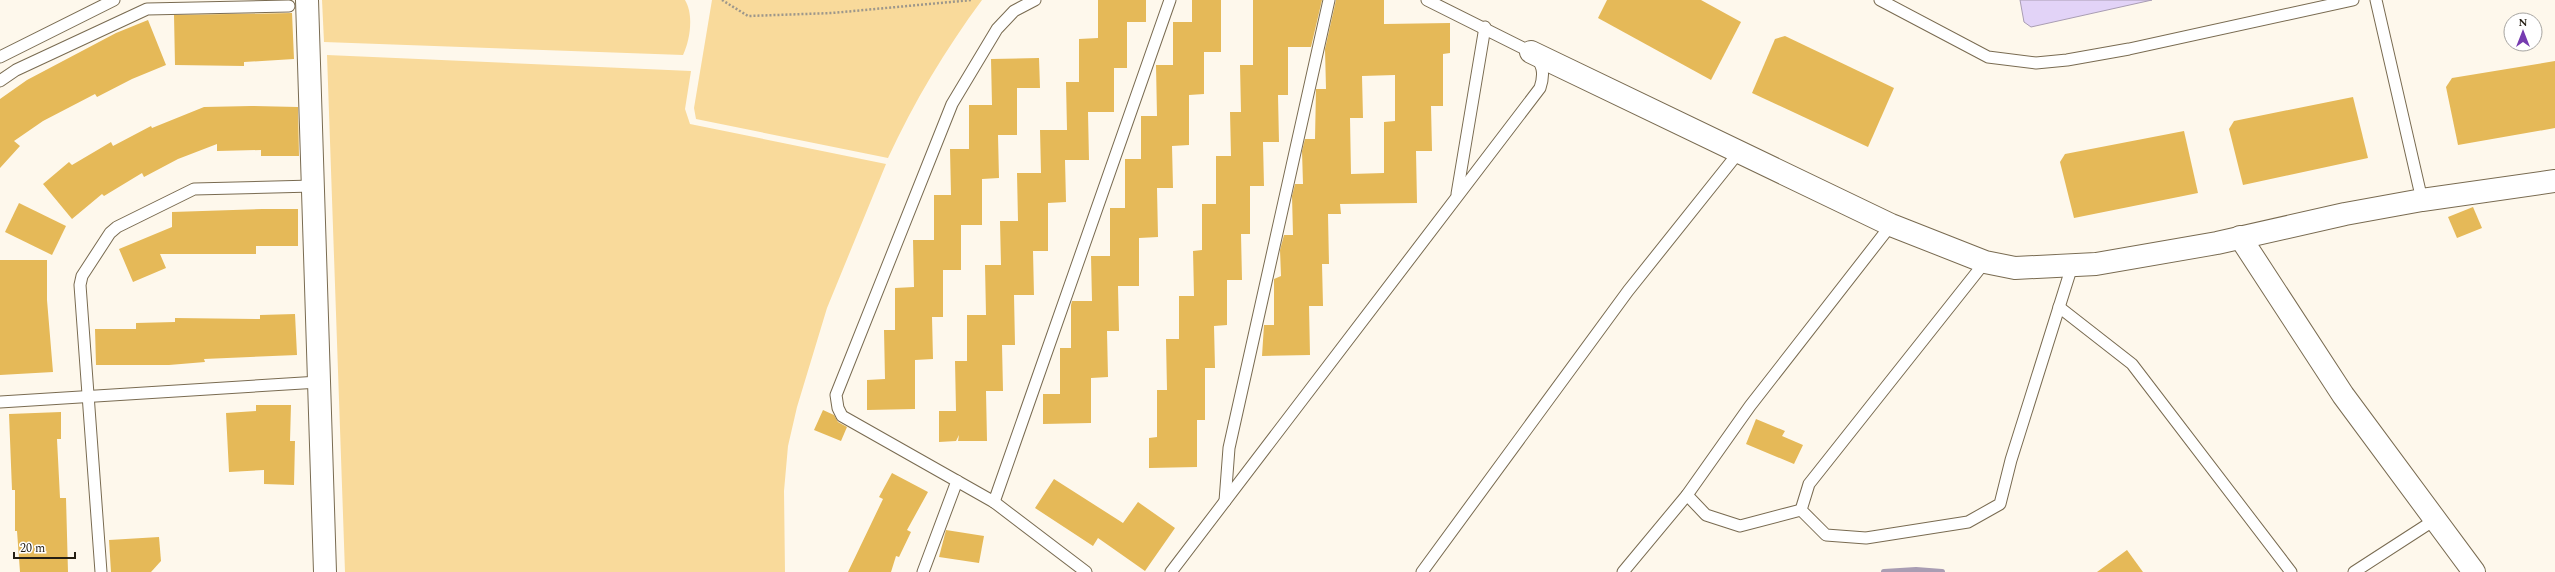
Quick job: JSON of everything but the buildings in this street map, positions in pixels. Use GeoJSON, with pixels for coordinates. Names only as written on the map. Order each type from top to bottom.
{"type":"FeatureCollection","features":[{"type":"Feature","properties":{"kind":"street"},"geometry":{"type":"LineString","coordinates":[[298,3],[313,186],[325,572]]}},
{"type":"Feature","properties":{"kind":"street"},"geometry":{"type":"LineString","coordinates":[[1531,52],[1891,225],[1985,262],[2015,268],[2072,266],[2154,255],[2345,214],[2422,200],[2555,181]]}},
{"type":"Feature","properties":{"kind":"street"},"geometry":{"type":"LineString","coordinates":[[2240,237],[2343,395],[2474,572]]}},
{"type":"Feature","properties":{"kind":"lane"},"geometry":{"type":"LineString","coordinates":[[0,57],[114,0]]}},
{"type":"Feature","properties":{"kind":"lane"},"geometry":{"type":"LineString","coordinates":[[1035,0],[1014,11],[997,29],[952,104],[836,395],[842,416],[994,502],[1086,572]]}},
{"type":"Feature","properties":{"kind":"lane"},"geometry":{"type":"LineString","coordinates":[[994,502],[1170,0]]}},
{"type":"Feature","properties":{"kind":"lane"},"geometry":{"type":"LineString","coordinates":[[1225,501],[1229,448],[1330,0]]}},
{"type":"Feature","properties":{"kind":"lane"},"geometry":{"type":"LineString","coordinates":[[1171,572],[1540,88],[1542,68],[1538,59],[1531,52],[1428,0]]}},
{"type":"Feature","properties":{"kind":"lane"},"geometry":{"type":"LineString","coordinates":[[1880,0],[1988,57],[2036,63],[2067,60],[2129,49],[2352,0]]}},
{"type":"Feature","properties":{"kind":"lane"},"geometry":{"type":"LineString","coordinates":[[2376,0],[2422,200]]}},
{"type":"Feature","properties":{"kind":"lane"},"geometry":{"type":"LineString","coordinates":[[0,81],[16,70],[146,9],[298,3]]}},
{"type":"Feature","properties":{"kind":"lane"},"geometry":{"type":"LineString","coordinates":[[1456,198],[1485,28]]}},
{"type":"Feature","properties":{"kind":"lane"},"geometry":{"type":"LineString","coordinates":[[1422,572],[1628,291],[1739,152]]}},
{"type":"Feature","properties":{"kind":"lane"},"geometry":{"type":"LineString","coordinates":[[101,572],[87,396],[80,285],[82,276],[110,233],[133,218],[194,189],[313,186]]}},
{"type":"Feature","properties":{"kind":"lane"},"geometry":{"type":"LineString","coordinates":[[1623,572],[1687,495],[1750,406],[1891,225]]}},
{"type":"Feature","properties":{"kind":"lane"},"geometry":{"type":"LineString","coordinates":[[1801,510],[1809,484],[1985,262]]}},
{"type":"Feature","properties":{"kind":"lane"},"geometry":{"type":"LineString","coordinates":[[1801,510],[1826,535],[1866,538],[1968,522],[2000,504],[2011,460],[2072,266]]}},
{"type":"Feature","properties":{"kind":"lane"},"geometry":{"type":"LineString","coordinates":[[2059,307],[2132,364],[2291,572]]}},
{"type":"Feature","properties":{"kind":"lane"},"geometry":{"type":"LineString","coordinates":[[0,402],[319,382]]}},
{"type":"Feature","properties":{"kind":"lane"},"geometry":{"type":"LineString","coordinates":[[923,572],[957,481]]}},
{"type":"Feature","properties":{"kind":"lane"},"geometry":{"type":"LineString","coordinates":[[1687,495],[1706,515],[1740,526],[1801,510]]}},
{"type":"Feature","properties":{"kind":"lane"},"geometry":{"type":"LineString","coordinates":[[2354,572],[2436,519]]}},
{"type":"Feature","properties":{"kind":"path"},"geometry":{"type":"LineString","coordinates":[[722,0],[748,16],[832,13],[972,0]]}},
{"type":"Feature","properties":{"kind":"shaded area"},"geometry":{"type":"Polygon","coordinates":[[[322,0],[685,0],[688,6],[690,28],[688,42],[683,55],[324,42],[322,0]]]}},
{"type":"Feature","properties":{"kind":"shaded area"},"geometry":{"type":"Polygon","coordinates":[[[712,0],[982,0],[955,38],[931,77],[908,117],[888,158],[696,119],[694,108],[712,0]]]}},
{"type":"Feature","properties":{"kind":"shaded area"},"geometry":{"type":"Polygon","coordinates":[[[2020,0],[2152,0],[2031,27],[2024,22],[2020,0]]]}},
{"type":"Feature","properties":{"kind":"shaded area"},"geometry":{"type":"Polygon","coordinates":[[[327,55],[691,71],[685,109],[690,124],[886,164],[827,308],[797,407],[788,446],[784,491],[785,572],[345,572],[327,55]]]}},
{"type":"Feature","properties":{"kind":"waterway"},"geometry":{"type":"LineString","coordinates":[[1884,572],[1916,570],[1942,572]]}}]}
